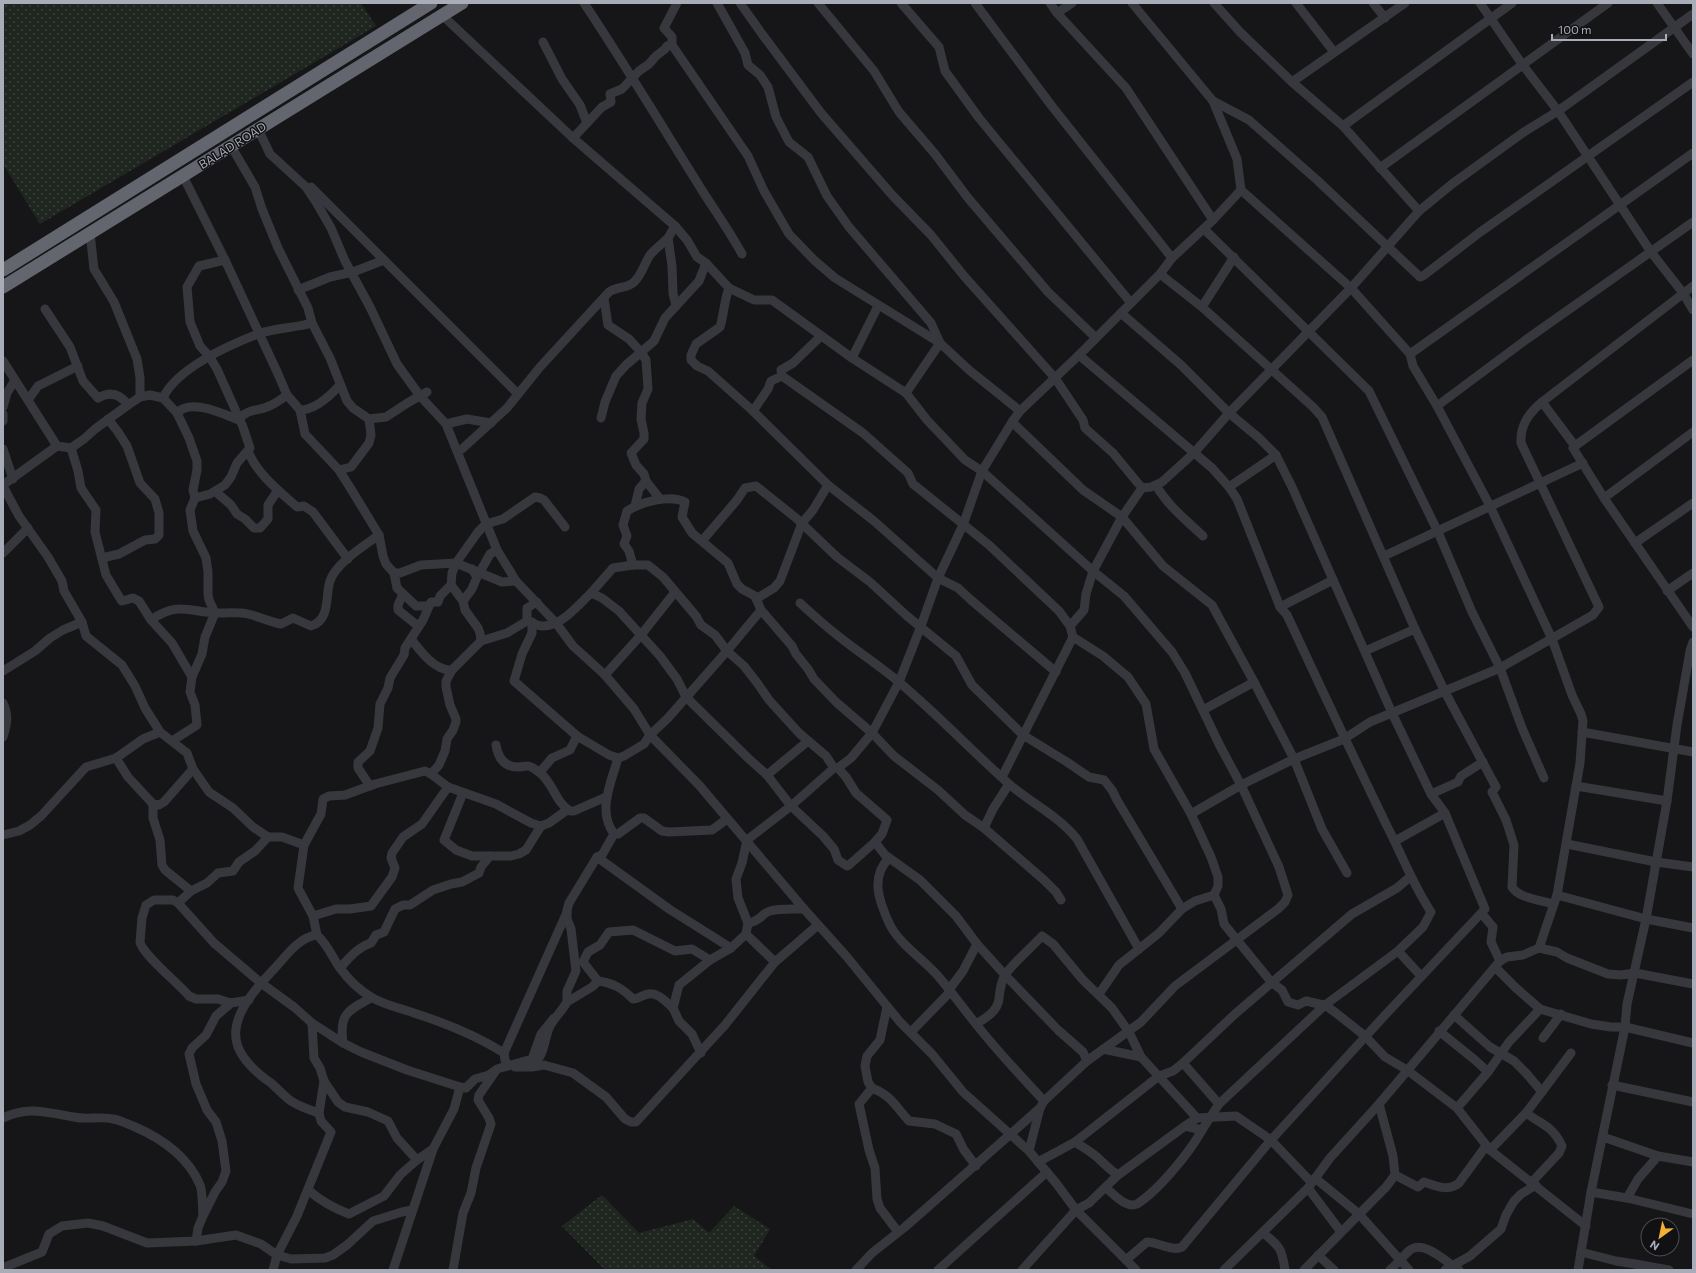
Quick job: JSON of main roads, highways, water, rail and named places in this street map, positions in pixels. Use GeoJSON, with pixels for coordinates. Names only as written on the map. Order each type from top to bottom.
{"type":"FeatureCollection","features":[{"type":"Feature","properties":{"kind":"highway","name":"BALAD ROAD"},"geometry":{"type":"LineString","coordinates":[[3,270],[431,3]]}},
{"type":"Feature","properties":{"kind":"highway","name":"BALAD ROAD"},"geometry":{"type":"LineString","coordinates":[[3,288],[462,3]]}}]}
